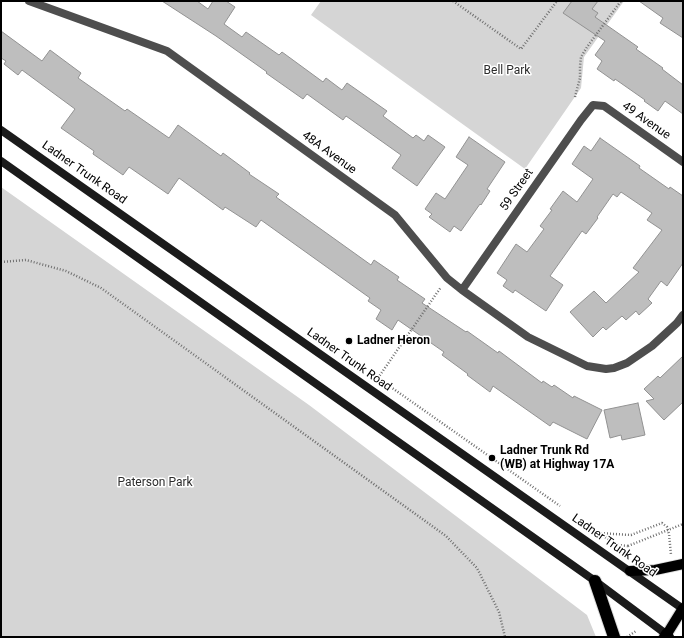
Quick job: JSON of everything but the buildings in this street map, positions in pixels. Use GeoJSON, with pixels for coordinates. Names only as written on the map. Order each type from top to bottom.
{"type":"FeatureCollection","features":[{"type":"Feature","properties":{"kind":"highway"},"geometry":{"type":"LineString","coordinates":[[595,581],[614,637]]}},
{"type":"Feature","properties":{"kind":"main road","name":"Ladner Trunk Road"},"geometry":{"type":"LineString","coordinates":[[1,130],[683,609]]}},
{"type":"Feature","properties":{"kind":"main road"},"geometry":{"type":"LineString","coordinates":[[1,161],[595,581],[667,636],[683,609]]}},
{"type":"Feature","properties":{"kind":"main road"},"geometry":{"type":"LineString","coordinates":[[630,571],[655,570],[683,564]]}},
{"type":"Feature","properties":{"kind":"street","name":"48A Avenue"},"geometry":{"type":"LineString","coordinates":[[29,1],[167,51],[395,215],[447,278],[462,290],[528,337],[587,366],[606,369],[614,368],[627,363],[652,346],[677,323],[683,315]]}},
{"type":"Feature","properties":{"kind":"street","name":"49 Avenue"},"geometry":{"type":"LineString","coordinates":[[593,105],[604,106],[683,162]]}},
{"type":"Feature","properties":{"kind":"street","name":"59 Street"},"geometry":{"type":"LineString","coordinates":[[462,290],[593,105]]}},
{"type":"Feature","properties":{"kind":"path"},"geometry":{"type":"LineString","coordinates":[[452,1],[521,50],[557,1]]}},
{"type":"Feature","properties":{"kind":"path"},"geometry":{"type":"LineString","coordinates":[[575,98],[580,78],[581,57],[621,1]]}},
{"type":"Feature","properties":{"kind":"path"},"geometry":{"type":"LineString","coordinates":[[1,262],[26,260],[66,271],[100,288],[446,536],[477,568],[499,612],[505,637]]}},
{"type":"Feature","properties":{"kind":"path"},"geometry":{"type":"LineString","coordinates":[[371,390],[447,278]]}},
{"type":"Feature","properties":{"kind":"path"},"geometry":{"type":"LineString","coordinates":[[378,378],[560,507]]}},
{"type":"Feature","properties":{"kind":"path"},"geometry":{"type":"LineString","coordinates":[[672,556],[669,534],[667,527],[662,523],[631,535],[598,533],[618,545],[628,546],[683,524]]}},
{"type":"Feature","properties":{"kind":"path"},"geometry":{"type":"LineString","coordinates":[[627,637],[636,631]]}},
{"type":"Feature","properties":{"kind":"green space","name":"Bell Park"},"geometry":{"type":"Polygon","coordinates":[[[321,1],[624,1],[584,57],[581,88],[525,169],[311,15],[321,1]]]}},
{"type":"Feature","properties":{"kind":"green space","name":"Paterson Park"},"geometry":{"type":"Polygon","coordinates":[[[1,187],[309,405],[587,615],[596,637],[1,637],[1,187]]]}},
{"type":"Feature","properties":{"kind":"place","name":"Ladner Heron"},"geometry":{"type":"Point","coordinates":[349,341]}},
{"type":"Feature","properties":{"kind":"place","name":"Ladner Trunk Rd (WB) at Highway 17A"},"geometry":{"type":"Point","coordinates":[492,458]}}]}
